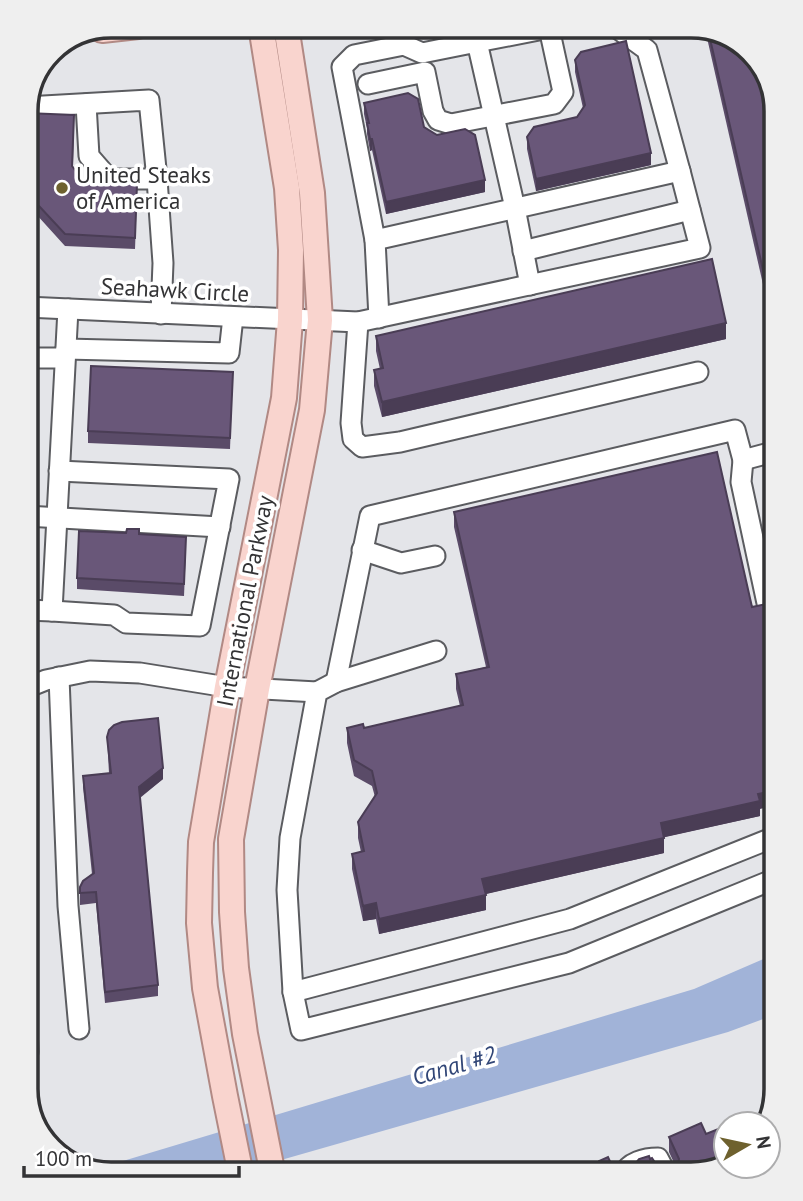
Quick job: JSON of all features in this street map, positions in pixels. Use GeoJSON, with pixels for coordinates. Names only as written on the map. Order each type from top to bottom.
{"type":"FeatureCollection","features":[{"type":"Feature","properties":{"kind":"main road","name":"International Parkway"},"geometry":{"type":"LineString","coordinates":[[238,1162],[205,988],[199,923],[201,842],[227,687],[284,398],[290,320],[291,250],[287,188],[263,38]]}},
{"type":"Feature","properties":{"kind":"main road","name":"International Parkway"},"geometry":{"type":"LineString","coordinates":[[270,1162],[255,1088],[236,968],[231,839],[257,689],[312,410],[320,320],[312,193],[288,38]]}},
{"type":"Feature","properties":{"kind":"street"},"geometry":{"type":"LineString","coordinates":[[368,84],[477,42],[495,39]]}},
{"type":"Feature","properties":{"kind":"street"},"geometry":{"type":"LineString","coordinates":[[379,317],[375,240],[342,67],[354,55],[404,44],[423,63],[433,111],[438,120],[451,124],[554,104],[563,92],[557,39]]}},
{"type":"Feature","properties":{"kind":"street"},"geometry":{"type":"LineString","coordinates":[[523,250],[690,210],[648,50],[632,39]]}},
{"type":"Feature","properties":{"kind":"street"},"geometry":{"type":"LineString","coordinates":[[477,42],[530,285]]}},
{"type":"Feature","properties":{"kind":"street"},"geometry":{"type":"LineString","coordinates":[[39,106],[149,100],[163,263],[161,314]]}},
{"type":"Feature","properties":{"kind":"street"},"geometry":{"type":"LineString","coordinates":[[86,104],[89,156],[109,179],[157,179]]}},
{"type":"Feature","properties":{"kind":"street"},"geometry":{"type":"LineString","coordinates":[[375,240],[680,171]]}},
{"type":"Feature","properties":{"kind":"street","name":"Seahawk Circle"},"geometry":{"type":"LineString","coordinates":[[39,308],[358,322],[699,248],[690,210]]}},
{"type":"Feature","properties":{"kind":"street"},"geometry":{"type":"LineString","coordinates":[[51,611],[68,309]]}},
{"type":"Feature","properties":{"kind":"street"},"geometry":{"type":"LineString","coordinates":[[39,357],[65,354],[229,353],[233,317]]}},
{"type":"Feature","properties":{"kind":"street"},"geometry":{"type":"LineString","coordinates":[[358,322],[351,423],[354,439],[362,447],[400,442],[698,372]]}},
{"type":"Feature","properties":{"kind":"street"},"geometry":{"type":"LineString","coordinates":[[336,682],[370,516],[735,430],[743,460],[741,482],[764,589]]}},
{"type":"Feature","properties":{"kind":"street"},"geometry":{"type":"LineString","coordinates":[[743,460],[764,454]]}},
{"type":"Feature","properties":{"kind":"street"},"geometry":{"type":"LineString","coordinates":[[38,610],[114,615],[126,623],[200,625],[229,479],[59,471]]}},
{"type":"Feature","properties":{"kind":"street"},"geometry":{"type":"LineString","coordinates":[[39,517],[220,527]]}},
{"type":"Feature","properties":{"kind":"street"},"geometry":{"type":"LineString","coordinates":[[362,550],[401,563],[435,556]]}},
{"type":"Feature","properties":{"kind":"street"},"geometry":{"type":"LineString","coordinates":[[38,683],[90,671],[128,673],[227,687],[317,692],[336,682],[436,651]]}},
{"type":"Feature","properties":{"kind":"street"},"geometry":{"type":"LineString","coordinates":[[59,677],[68,906],[79,1028]]}},
{"type":"Feature","properties":{"kind":"street"},"geometry":{"type":"LineString","coordinates":[[317,692],[290,838],[287,890],[293,992],[301,1030],[569,963],[764,883]]}},
{"type":"Feature","properties":{"kind":"street"},"geometry":{"type":"LineString","coordinates":[[293,992],[570,919],[764,841]]}},
{"type":"Feature","properties":{"kind":"street"},"geometry":{"type":"LineString","coordinates":[[638,1162],[658,1158],[660,1162]]}},
{"type":"Feature","properties":{"kind":"water","name":"Canal #2"},"geometry":{"type":"Polygon","coordinates":[[[764,959],[764,1019],[728,1032],[274,1162],[120,1162],[694,989],[764,959]]]}},
{"type":"Feature","properties":{"kind":"building"},"geometry":{"type":"Polygon","coordinates":[[[626,41],[651,153],[536,179],[527,137],[534,127],[577,117],[585,105],[575,60],[581,52],[626,41]]]}},
{"type":"Feature","properties":{"kind":"building"},"geometry":{"type":"Polygon","coordinates":[[[711,41],[724,46],[743,60],[755,75],[762,92],[764,274],[711,41]]]}},
{"type":"Feature","properties":{"kind":"building"},"geometry":{"type":"Polygon","coordinates":[[[408,93],[418,99],[424,127],[437,135],[465,129],[475,135],[485,180],[386,202],[364,103],[408,93]]]}},
{"type":"Feature","properties":{"kind":"building"},"geometry":{"type":"Polygon","coordinates":[[[39,114],[74,115],[72,166],[84,182],[137,184],[135,238],[65,234],[39,206],[39,114]]]}},
{"type":"Feature","properties":{"kind":"building"},"geometry":{"type":"Polygon","coordinates":[[[712,259],[726,323],[382,402],[374,370],[383,368],[376,336],[712,259]]]}},
{"type":"Feature","properties":{"kind":"building"},"geometry":{"type":"Polygon","coordinates":[[[91,366],[233,372],[230,438],[88,431],[91,366]]]}},
{"type":"Feature","properties":{"kind":"building"},"geometry":{"type":"Polygon","coordinates":[[[717,452],[752,607],[764,605],[764,793],[758,794],[760,801],[661,823],[664,838],[482,879],[486,895],[379,919],[376,903],[363,906],[352,854],[364,851],[358,822],[377,793],[372,771],[354,760],[347,728],[363,724],[364,728],[463,705],[456,674],[489,667],[454,512],[717,452]]]}},
{"type":"Feature","properties":{"kind":"building"},"geometry":{"type":"Polygon","coordinates":[[[127,529],[139,529],[139,534],[186,537],[184,584],[77,578],[79,531],[126,533],[127,529]]]}},
{"type":"Feature","properties":{"kind":"building"},"geometry":{"type":"Polygon","coordinates":[[[158,718],[163,768],[139,787],[158,985],[105,992],[96,892],[80,893],[83,881],[94,873],[83,776],[111,773],[107,737],[114,725],[158,718]]]}},
{"type":"Feature","properties":{"kind":"building"},"geometry":{"type":"Polygon","coordinates":[[[701,1123],[706,1134],[712,1132],[712,1160],[679,1162],[669,1137],[701,1123]]]}},
{"type":"Feature","properties":{"kind":"building"},"geometry":{"type":"Polygon","coordinates":[[[649,1156],[655,1162],[637,1162],[649,1156]]]}},
{"type":"Feature","properties":{"kind":"building"},"geometry":{"type":"Polygon","coordinates":[[[608,1157],[610,1162],[599,1162],[608,1157]]]}},
{"type":"Feature","properties":{"kind":"place","name":"United Steaks of America"},"geometry":{"type":"Point","coordinates":[62,188]}}]}
